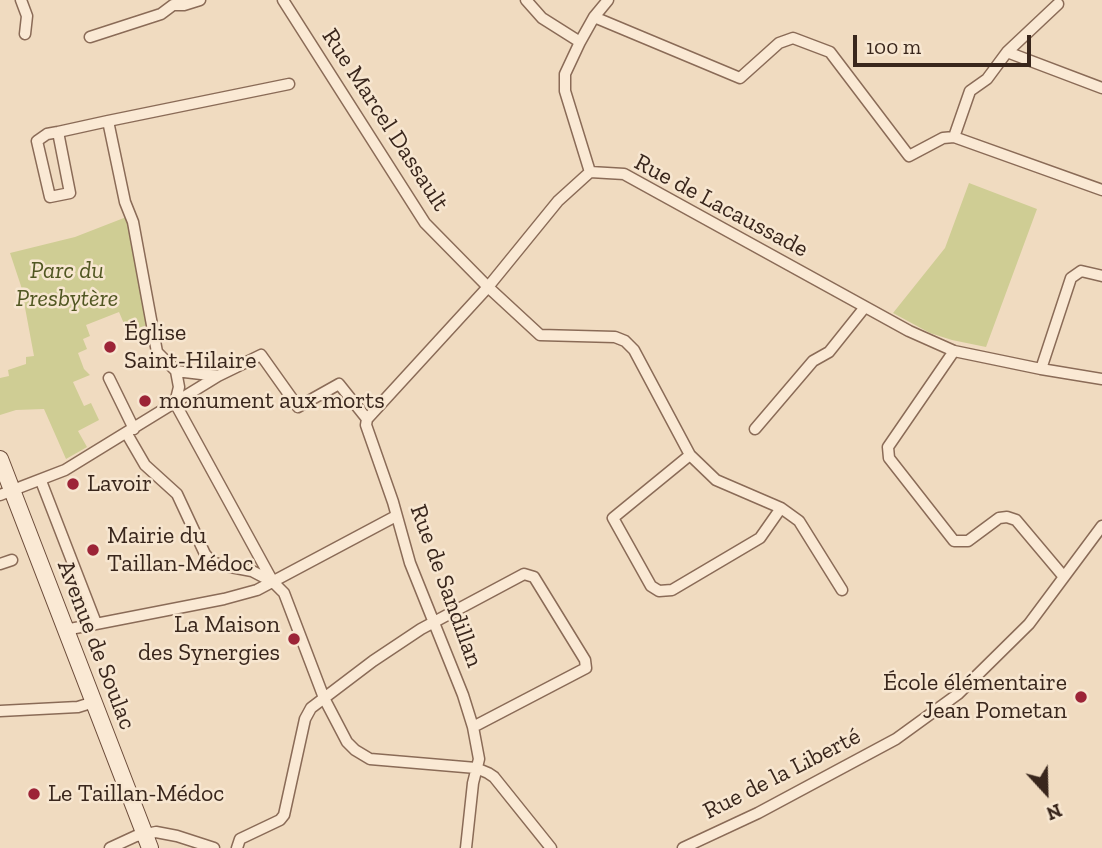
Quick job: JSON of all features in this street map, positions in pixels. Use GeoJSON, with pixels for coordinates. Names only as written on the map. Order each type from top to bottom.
{"type":"FeatureCollection","features":[{"type":"Feature","properties":{"kind":"main road","name":"Avenue de Soulac"},"geometry":{"type":"LineString","coordinates":[[0,459],[6,493],[65,629],[147,841]]}},
{"type":"Feature","properties":{"kind":"street"},"geometry":{"type":"LineString","coordinates":[[21,0],[27,16],[26,34]]}},
{"type":"Feature","properties":{"kind":"street"},"geometry":{"type":"LineString","coordinates":[[90,37],[161,14],[171,2],[184,5],[200,0]]}},
{"type":"Feature","properties":{"kind":"street","name":"Rue Marcel Dassault"},"geometry":{"type":"LineString","coordinates":[[283,0],[425,223],[540,335],[615,337],[625,341],[634,350],[690,455]]}},
{"type":"Feature","properties":{"kind":"street"},"geometry":{"type":"LineString","coordinates":[[526,0],[542,18],[580,42]]}},
{"type":"Feature","properties":{"kind":"street"},"geometry":{"type":"LineString","coordinates":[[6,493],[65,470],[218,376],[261,355],[298,407],[339,384],[367,418],[488,287],[558,201],[590,172],[565,91],[565,75],[594,17],[608,0]]}},
{"type":"Feature","properties":{"kind":"street"},"geometry":{"type":"LineString","coordinates":[[954,137],[970,91],[987,79],[1007,52],[1058,4]]}},
{"type":"Feature","properties":{"kind":"street"},"geometry":{"type":"LineString","coordinates":[[594,17],[740,78],[779,43],[793,38],[830,52],[909,156],[943,138],[954,137],[1102,190]]}},
{"type":"Feature","properties":{"kind":"street"},"geometry":{"type":"LineString","coordinates":[[1007,52],[1102,89]]}},
{"type":"Feature","properties":{"kind":"street"},"geometry":{"type":"LineString","coordinates":[[58,132],[70,193],[50,197],[37,141],[47,134],[289,84]]}},
{"type":"Feature","properties":{"kind":"street"},"geometry":{"type":"LineString","coordinates":[[108,121],[125,202],[133,222],[157,352],[176,370],[180,387],[175,403],[273,582],[284,593],[324,698],[347,742],[370,759],[476,768],[494,777],[551,848]]}},
{"type":"Feature","properties":{"kind":"street","name":"Rue de Lacaussade"},"geometry":{"type":"LineString","coordinates":[[590,172],[624,174],[864,307],[954,351],[1102,379]]}},
{"type":"Feature","properties":{"kind":"street"},"geometry":{"type":"LineString","coordinates":[[1041,369],[1071,278],[1081,271],[1102,276]]}},
{"type":"Feature","properties":{"kind":"street"},"geometry":{"type":"LineString","coordinates":[[755,429],[813,361],[829,352],[864,307]]}},
{"type":"Feature","properties":{"kind":"street"},"geometry":{"type":"LineString","coordinates":[[954,351],[891,442],[888,447],[889,458],[954,541],[968,541],[999,518],[1007,517],[1016,520],[1064,577]]}},
{"type":"Feature","properties":{"kind":"street"},"geometry":{"type":"LineString","coordinates":[[176,370],[218,376]]}},
{"type":"Feature","properties":{"kind":"street"},"geometry":{"type":"LineString","coordinates":[[109,378],[145,465],[177,494],[205,554],[220,565],[252,571],[273,582]]}},
{"type":"Feature","properties":{"kind":"street","name":"Rue de Sandillan"},"geometry":{"type":"LineString","coordinates":[[367,418],[366,425],[393,502],[410,563],[463,695],[473,727],[480,759],[476,768],[466,848]]}},
{"type":"Feature","properties":{"kind":"street"},"geometry":{"type":"LineString","coordinates":[[781,508],[760,538],[672,590],[659,591],[651,586],[613,517],[690,455],[716,480],[781,508],[799,521],[842,590]]}},
{"type":"Feature","properties":{"kind":"street"},"geometry":{"type":"LineString","coordinates":[[41,481],[96,623]]}},
{"type":"Feature","properties":{"kind":"street"},"geometry":{"type":"LineString","coordinates":[[65,629],[224,599],[257,590],[396,516]]}},
{"type":"Feature","properties":{"kind":"street","name":"Rue de la Liberté"},"geometry":{"type":"LineString","coordinates":[[683,848],[758,813],[896,739],[958,695],[1029,624],[1102,526]]}},
{"type":"Feature","properties":{"kind":"street"},"geometry":{"type":"LineString","coordinates":[[0,565],[12,561]]}},
{"type":"Feature","properties":{"kind":"street"},"geometry":{"type":"LineString","coordinates":[[237,848],[240,839],[280,821],[284,814],[305,719],[311,708],[373,661],[434,622],[524,574],[534,577],[585,660],[586,668],[473,727]]}},
{"type":"Feature","properties":{"kind":"street"},"geometry":{"type":"LineString","coordinates":[[0,711],[78,707],[93,702]]}},
{"type":"Feature","properties":{"kind":"street"},"geometry":{"type":"LineString","coordinates":[[110,848],[147,841],[156,832],[214,848]]}},
{"type":"Feature","properties":{"kind":"green space"},"geometry":{"type":"Polygon","coordinates":[[[969,183],[1037,209],[986,347],[930,333],[893,313],[945,248],[969,183]]]}},
{"type":"Feature","properties":{"kind":"green space","name":"Parc du Presbytère"},"geometry":{"type":"Polygon","coordinates":[[[129,216],[147,325],[128,333],[119,312],[86,325],[90,336],[83,339],[87,349],[78,353],[84,369],[90,375],[73,382],[84,406],[91,403],[99,420],[78,431],[87,447],[66,459],[44,409],[16,410],[0,415],[0,378],[9,376],[8,370],[26,364],[26,357],[34,356],[21,286],[10,253],[75,237],[129,216]]]}},
{"type":"Feature","properties":{"kind":"place","name":"Église Saint-Hilaire"},"geometry":{"type":"Point","coordinates":[110,347]}},
{"type":"Feature","properties":{"kind":"place","name":"monument aux morts"},"geometry":{"type":"Point","coordinates":[145,401]}},
{"type":"Feature","properties":{"kind":"place","name":"Lavoir"},"geometry":{"type":"Point","coordinates":[73,484]}},
{"type":"Feature","properties":{"kind":"place","name":"Mairie du Taillan-Médoc"},"geometry":{"type":"Point","coordinates":[93,550]}},
{"type":"Feature","properties":{"kind":"place","name":"La Maison des Synergies"},"geometry":{"type":"Point","coordinates":[294,639]}},
{"type":"Feature","properties":{"kind":"place","name":"École élémentaire Jean Pometan"},"geometry":{"type":"Point","coordinates":[1081,697]}},
{"type":"Feature","properties":{"kind":"place","name":"Le Taillan-Médoc"},"geometry":{"type":"Point","coordinates":[34,794]}}]}
